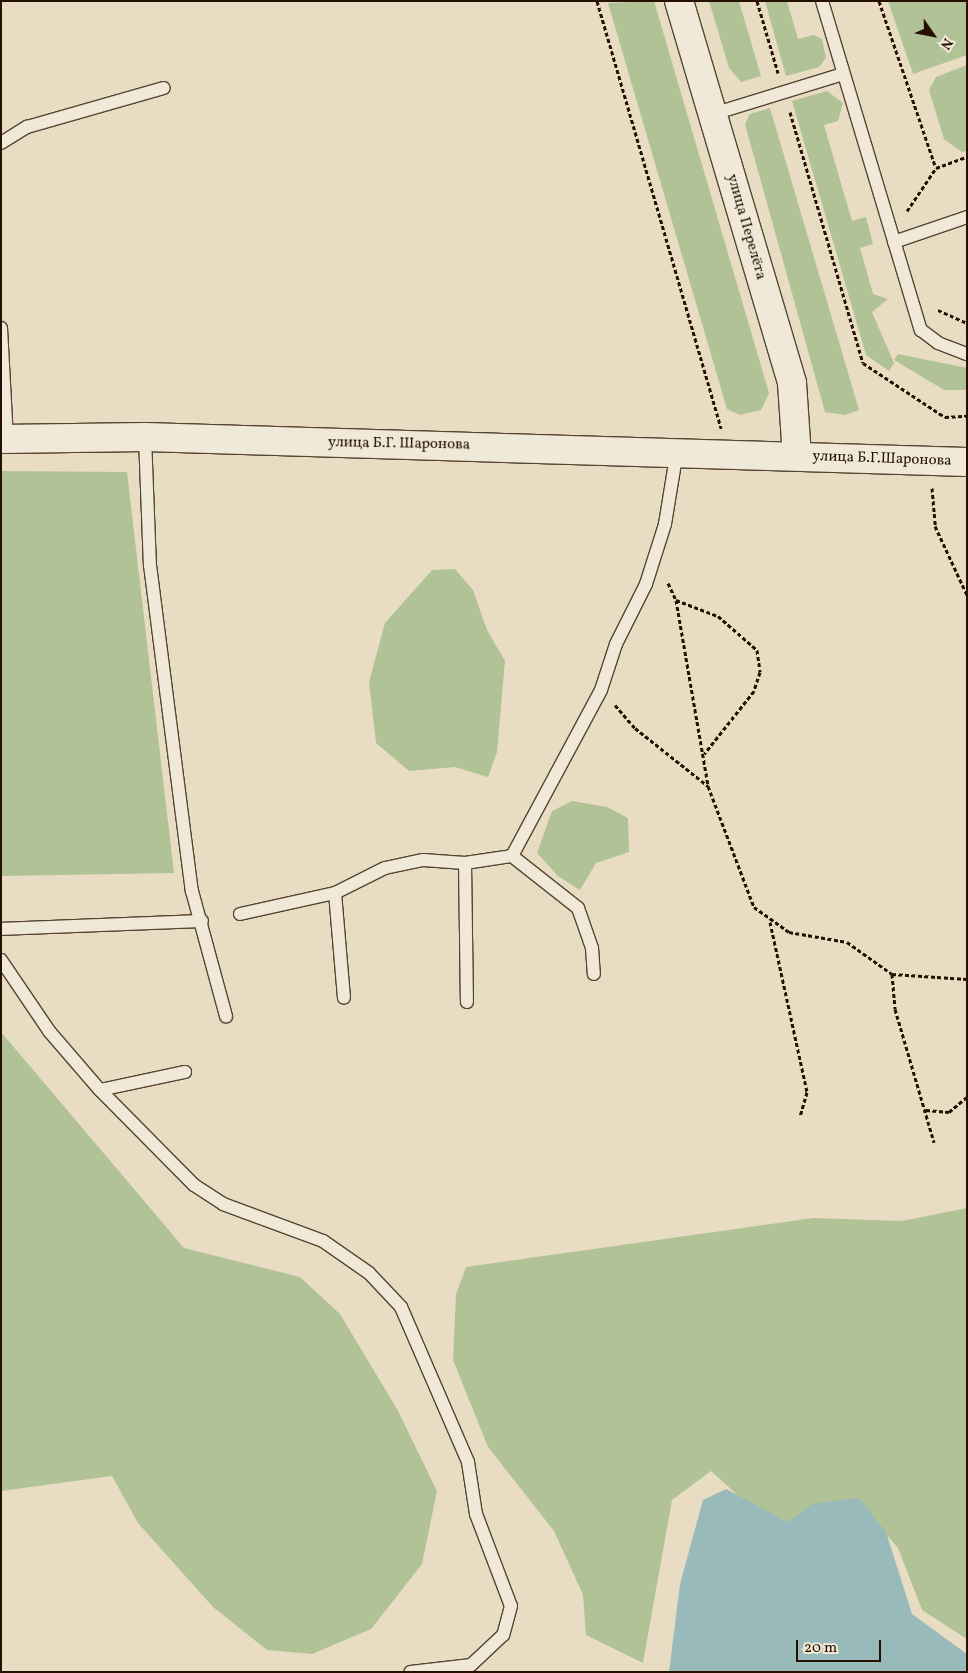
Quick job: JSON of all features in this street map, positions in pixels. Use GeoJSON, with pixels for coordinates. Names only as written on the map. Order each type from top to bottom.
{"type":"FeatureCollection","features":[{"type":"Feature","properties":{"kind":"main road","name":"улица Перелёта"},"geometry":{"type":"LineString","coordinates":[[679,1],[792,383],[797,456]]}},
{"type":"Feature","properties":{"kind":"main road","name":"улица Б.Г. Шаронова"},"geometry":{"type":"LineString","coordinates":[[4,439],[145,437],[677,451],[797,456]]}},
{"type":"Feature","properties":{"kind":"main road","name":"улица Б.Г.Шаронова"},"geometry":{"type":"LineString","coordinates":[[797,456],[967,462]]}},
{"type":"Feature","properties":{"kind":"lane"},"geometry":{"type":"LineString","coordinates":[[822,1],[921,330],[938,343],[967,354]]}},
{"type":"Feature","properties":{"kind":"lane"},"geometry":{"type":"LineString","coordinates":[[713,114],[844,74]]}},
{"type":"Feature","properties":{"kind":"lane"},"geometry":{"type":"LineString","coordinates":[[1,143],[27,128],[164,88]]}},
{"type":"Feature","properties":{"kind":"lane"},"geometry":{"type":"LineString","coordinates":[[894,242],[967,218]]}},
{"type":"Feature","properties":{"kind":"lane"},"geometry":{"type":"LineString","coordinates":[[1,328],[4,439]]}},
{"type":"Feature","properties":{"kind":"lane"},"geometry":{"type":"LineString","coordinates":[[145,437],[150,565],[192,891],[202,921],[226,1016]]}},
{"type":"Feature","properties":{"kind":"lane"},"geometry":{"type":"LineString","coordinates":[[512,856],[601,690],[655,555],[677,451]]}},
{"type":"Feature","properties":{"kind":"lane"},"geometry":{"type":"LineString","coordinates":[[240,914],[335,893],[385,868],[423,860],[465,863],[512,856],[578,908],[592,948],[594,974]]}},
{"type":"Feature","properties":{"kind":"lane"},"geometry":{"type":"LineString","coordinates":[[465,863],[467,1002]]}},
{"type":"Feature","properties":{"kind":"lane"},"geometry":{"type":"LineString","coordinates":[[335,893],[344,998]]}},
{"type":"Feature","properties":{"kind":"lane"},"geometry":{"type":"LineString","coordinates":[[1,930],[202,921]]}},
{"type":"Feature","properties":{"kind":"lane"},"geometry":{"type":"LineString","coordinates":[[1,960],[49,1031],[100,1090],[194,1184],[223,1204],[323,1241],[369,1272],[401,1307],[464,1453],[476,1514],[511,1606],[503,1635],[471,1665],[410,1672]]}},
{"type":"Feature","properties":{"kind":"lane"},"geometry":{"type":"LineString","coordinates":[[100,1090],[185,1072]]}},
{"type":"Feature","properties":{"kind":"path"},"geometry":{"type":"LineString","coordinates":[[597,1],[720,415]]}},
{"type":"Feature","properties":{"kind":"path"},"geometry":{"type":"LineString","coordinates":[[757,1],[863,363],[945,417],[967,416]]}},
{"type":"Feature","properties":{"kind":"path"},"geometry":{"type":"LineString","coordinates":[[879,1],[936,168]]}},
{"type":"Feature","properties":{"kind":"path"},"geometry":{"type":"LineString","coordinates":[[907,211],[936,168],[967,157]]}},
{"type":"Feature","properties":{"kind":"path"},"geometry":{"type":"LineString","coordinates":[[930,462],[935,526],[967,595]]}},
{"type":"Feature","properties":{"kind":"path"},"geometry":{"type":"LineString","coordinates":[[655,555],[676,600],[687,683],[704,755],[708,786],[743,885],[754,907],[770,922],[790,932],[847,942],[892,974],[967,979]]}},
{"type":"Feature","properties":{"kind":"path"},"geometry":{"type":"LineString","coordinates":[[676,600],[718,616],[757,650],[760,672],[754,690],[704,755]]}},
{"type":"Feature","properties":{"kind":"path"},"geometry":{"type":"LineString","coordinates":[[601,690],[635,728],[708,786]]}},
{"type":"Feature","properties":{"kind":"path"},"geometry":{"type":"LineString","coordinates":[[770,922],[807,1092],[800,1116]]}},
{"type":"Feature","properties":{"kind":"path"},"geometry":{"type":"LineString","coordinates":[[892,974],[894,1009],[926,1110],[934,1142]]}},
{"type":"Feature","properties":{"kind":"path"},"geometry":{"type":"LineString","coordinates":[[926,1110],[949,1112],[967,1097]]}},
{"type":"Feature","properties":{"kind":"green space"},"geometry":{"type":"Polygon","coordinates":[[[654,1],[769,393],[761,410],[740,415],[727,409],[608,3],[654,1]]]}},
{"type":"Feature","properties":{"kind":"green space"},"geometry":{"type":"Polygon","coordinates":[[[709,1],[739,1],[761,76],[741,82],[729,68],[709,1]]]}},
{"type":"Feature","properties":{"kind":"green space"},"geometry":{"type":"Polygon","coordinates":[[[765,1],[787,1],[798,39],[814,35],[822,39],[826,58],[819,67],[786,76],[765,1]]]}},
{"type":"Feature","properties":{"kind":"green space"},"geometry":{"type":"Polygon","coordinates":[[[888,1],[967,1],[967,55],[913,74],[888,1]]]}},
{"type":"Feature","properties":{"kind":"green space"},"geometry":{"type":"Polygon","coordinates":[[[967,65],[967,151],[962,152],[944,139],[929,90],[936,77],[967,65]]]}},
{"type":"Feature","properties":{"kind":"green space"},"geometry":{"type":"Polygon","coordinates":[[[827,91],[843,103],[838,121],[824,125],[852,221],[866,217],[873,244],[860,248],[873,294],[888,299],[872,312],[894,363],[889,371],[866,355],[792,101],[827,91]]]}},
{"type":"Feature","properties":{"kind":"green space"},"geometry":{"type":"Polygon","coordinates":[[[770,108],[859,410],[845,415],[825,412],[745,124],[750,114],[770,108]]]}},
{"type":"Feature","properties":{"kind":"green space"},"geometry":{"type":"Polygon","coordinates":[[[898,354],[967,368],[967,390],[944,390],[894,360],[898,354]]]}},
{"type":"Feature","properties":{"kind":"green space"},"geometry":{"type":"Polygon","coordinates":[[[1,471],[127,472],[174,873],[1,876],[1,471]]]}},
{"type":"Feature","properties":{"kind":"green space"},"geometry":{"type":"Polygon","coordinates":[[[455,569],[473,590],[487,630],[505,661],[497,752],[488,777],[455,767],[409,771],[376,743],[369,682],[385,623],[432,570],[455,569]]]}},
{"type":"Feature","properties":{"kind":"green space"},"geometry":{"type":"Polygon","coordinates":[[[572,801],[607,807],[628,818],[629,852],[596,863],[580,890],[558,876],[537,853],[552,811],[572,801]]]}},
{"type":"Feature","properties":{"kind":"green space"},"geometry":{"type":"Polygon","coordinates":[[[1,1032],[184,1248],[300,1277],[340,1314],[397,1409],[437,1491],[422,1564],[371,1629],[312,1654],[267,1650],[213,1607],[138,1523],[112,1476],[1,1491],[1,1032]]]}},
{"type":"Feature","properties":{"kind":"green space"},"geometry":{"type":"Polygon","coordinates":[[[967,1208],[967,1639],[922,1610],[898,1548],[874,1520],[816,1526],[766,1521],[711,1471],[672,1500],[643,1663],[586,1635],[583,1595],[554,1531],[488,1447],[453,1360],[456,1294],[466,1267],[813,1218],[902,1221],[967,1208]]]}},
{"type":"Feature","properties":{"kind":"water"},"geometry":{"type":"Polygon","coordinates":[[[726,1489],[788,1522],[812,1504],[859,1498],[886,1532],[912,1614],[967,1654],[967,1672],[669,1672],[680,1584],[703,1500],[726,1489]]]}}]}
